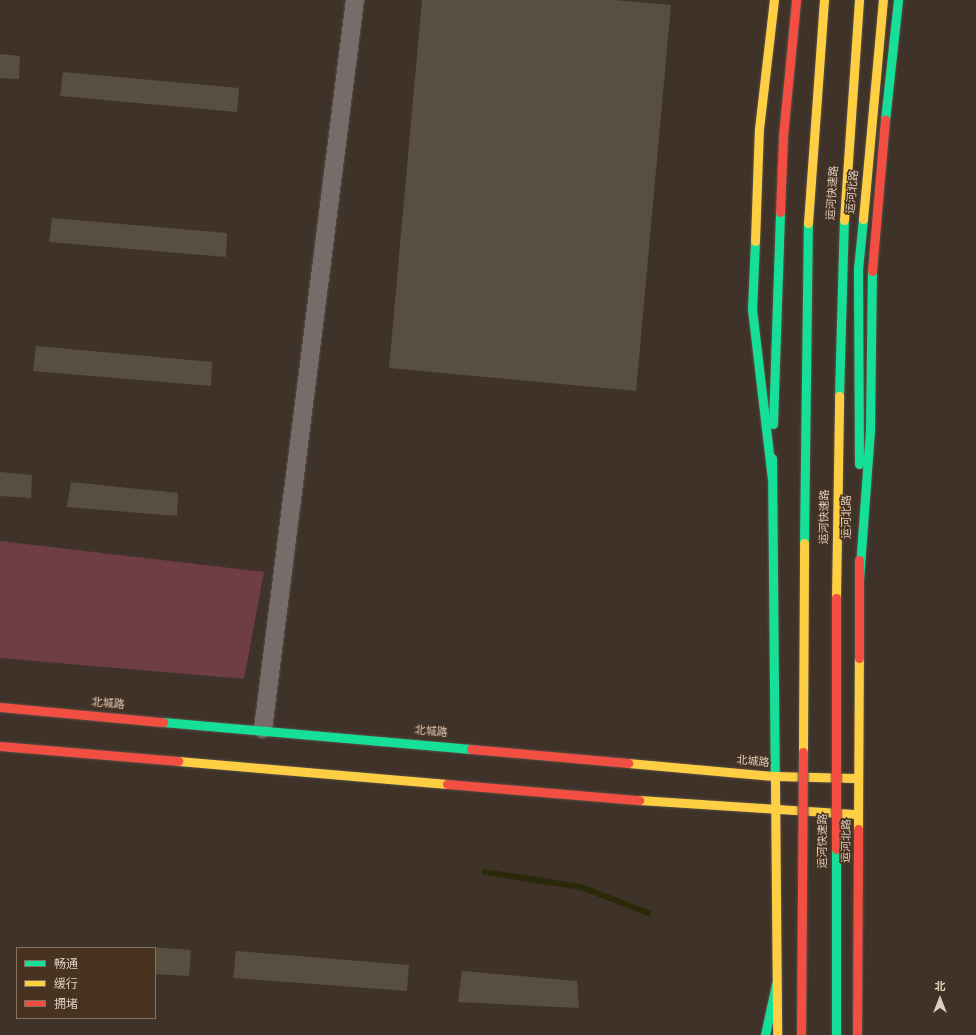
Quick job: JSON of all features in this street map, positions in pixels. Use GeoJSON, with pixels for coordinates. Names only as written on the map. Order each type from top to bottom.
{"type":"FeatureCollection","features":[{"type":"Feature","properties":{"kind":"main road"},"geometry":{"type":"LineString","coordinates":[[772,478],[752,309],[759,129],[774,0]]}},
{"type":"Feature","properties":{"kind":"main road"},"geometry":{"type":"LineString","coordinates":[[777,1035],[772,478],[775,307],[782,152],[796,0]]}},
{"type":"Feature","properties":{"kind":"main road","name":"运河快速路"},"geometry":{"type":"LineString","coordinates":[[801,1035],[806,258],[824,0]]}},
{"type":"Feature","properties":{"kind":"main road","name":"运河快速路"},"geometry":{"type":"LineString","coordinates":[[836,1035],[835,630],[841,263],[859,0]]}},
{"type":"Feature","properties":{"kind":"main road","name":"运河北路"},"geometry":{"type":"LineString","coordinates":[[857,1035],[860,814],[858,269],[883,0]]}},
{"type":"Feature","properties":{"kind":"main road"},"geometry":{"type":"LineString","coordinates":[[859,580],[870,430],[872,240],[885,102],[898,0]]}},
{"type":"Feature","properties":{"kind":"main road","name":"北城路"},"geometry":{"type":"LineString","coordinates":[[0,707],[263,729],[775,776],[859,778]]}},
{"type":"Feature","properties":{"kind":"main road"},"geometry":{"type":"LineString","coordinates":[[0,746],[774,810],[860,814]]}},
{"type":"Feature","properties":{"kind":"main road"},"geometry":{"type":"LineString","coordinates":[[766,1035],[776,984]]}},
{"type":"Feature","properties":{"kind":"street"},"geometry":{"type":"LineString","coordinates":[[263,729],[355,0]]}},
{"type":"Feature","properties":{"kind":"shaded area"},"geometry":{"type":"Polygon","coordinates":[[[0,541],[264,572],[244,679],[0,658],[0,541]]]}},
{"type":"Feature","properties":{"kind":"building"},"geometry":{"type":"Polygon","coordinates":[[[422,0],[615,0],[671,5],[636,391],[389,368],[422,0]]]}},
{"type":"Feature","properties":{"kind":"building"},"geometry":{"type":"Polygon","coordinates":[[[0,54],[20,56],[19,79],[0,78],[0,54]]]}},
{"type":"Feature","properties":{"kind":"building"},"geometry":{"type":"Polygon","coordinates":[[[63,72],[239,88],[237,112],[60,96],[63,72]]]}},
{"type":"Feature","properties":{"kind":"building"},"geometry":{"type":"Polygon","coordinates":[[[52,218],[227,233],[226,257],[49,242],[52,218]]]}},
{"type":"Feature","properties":{"kind":"building"},"geometry":{"type":"Polygon","coordinates":[[[36,346],[212,362],[211,386],[33,371],[36,346]]]}},
{"type":"Feature","properties":{"kind":"building"},"geometry":{"type":"Polygon","coordinates":[[[0,472],[32,475],[31,498],[0,496],[0,472]]]}},
{"type":"Feature","properties":{"kind":"building"},"geometry":{"type":"Polygon","coordinates":[[[71,482],[178,493],[177,516],[67,507],[71,482]]]}},
{"type":"Feature","properties":{"kind":"building"},"geometry":{"type":"Polygon","coordinates":[[[156,947],[191,950],[189,976],[156,974],[156,947]]]}},
{"type":"Feature","properties":{"kind":"building"},"geometry":{"type":"Polygon","coordinates":[[[236,951],[409,965],[407,991],[233,978],[236,951]]]}},
{"type":"Feature","properties":{"kind":"building"},"geometry":{"type":"Polygon","coordinates":[[[462,971],[577,981],[579,1008],[458,1002],[462,971]]]}},
{"type":"Feature","properties":{"kind":"waterway"},"geometry":{"type":"LineString","coordinates":[[485,872],[581,887],[648,913]]}},
{"type":"Feature","properties":{"kind":"traffic: fast"},"geometry":{"type":"LineString","coordinates":[[885,120],[898,0]]}},
{"type":"Feature","properties":{"kind":"traffic: fast"},"geometry":{"type":"LineString","coordinates":[[773,424],[780,212]]}},
{"type":"Feature","properties":{"kind":"traffic: fast"},"geometry":{"type":"LineString","coordinates":[[859,464],[858,269],[863,219]]}},
{"type":"Feature","properties":{"kind":"traffic: fast"},"geometry":{"type":"LineString","coordinates":[[839,396],[844,220]]}},
{"type":"Feature","properties":{"kind":"traffic: fast"},"geometry":{"type":"LineString","coordinates":[[804,543],[808,223]]}},
{"type":"Feature","properties":{"kind":"traffic: fast"},"geometry":{"type":"LineString","coordinates":[[755,241],[752,309],[772,478]]}},
{"type":"Feature","properties":{"kind":"traffic: fast"},"geometry":{"type":"LineString","coordinates":[[859,580],[870,430],[872,271]]}},
{"type":"Feature","properties":{"kind":"traffic: fast"},"geometry":{"type":"LineString","coordinates":[[772,458],[775,782]]}},
{"type":"Feature","properties":{"kind":"traffic: fast"},"geometry":{"type":"LineString","coordinates":[[163,722],[471,749]]}},
{"type":"Feature","properties":{"kind":"traffic: fast"},"geometry":{"type":"LineString","coordinates":[[836,849],[836,1035]]}},
{"type":"Feature","properties":{"kind":"traffic: fast"},"geometry":{"type":"LineString","coordinates":[[765,1035],[776,984]]}},
{"type":"Feature","properties":{"kind":"traffic: slow"},"geometry":{"type":"LineString","coordinates":[[755,241],[759,129],[774,0]]}},
{"type":"Feature","properties":{"kind":"traffic: slow"},"geometry":{"type":"LineString","coordinates":[[808,223],[824,0]]}},
{"type":"Feature","properties":{"kind":"traffic: slow"},"geometry":{"type":"LineString","coordinates":[[844,220],[859,0]]}},
{"type":"Feature","properties":{"kind":"traffic: slow"},"geometry":{"type":"LineString","coordinates":[[863,219],[883,0]]}},
{"type":"Feature","properties":{"kind":"traffic: slow"},"geometry":{"type":"LineString","coordinates":[[836,598],[839,396]]}},
{"type":"Feature","properties":{"kind":"traffic: slow"},"geometry":{"type":"LineString","coordinates":[[803,752],[804,543]]}},
{"type":"Feature","properties":{"kind":"traffic: slow"},"geometry":{"type":"LineString","coordinates":[[858,829],[859,658]]}},
{"type":"Feature","properties":{"kind":"traffic: slow"},"geometry":{"type":"LineString","coordinates":[[178,761],[447,784]]}},
{"type":"Feature","properties":{"kind":"traffic: slow"},"geometry":{"type":"LineString","coordinates":[[628,763],[775,776],[854,778]]}},
{"type":"Feature","properties":{"kind":"traffic: slow"},"geometry":{"type":"LineString","coordinates":[[775,782],[777,1035]]}},
{"type":"Feature","properties":{"kind":"traffic: slow"},"geometry":{"type":"LineString","coordinates":[[639,800],[854,814]]}},
{"type":"Feature","properties":{"kind":"traffic: jam"},"geometry":{"type":"LineString","coordinates":[[780,212],[783,136],[796,0]]}},
{"type":"Feature","properties":{"kind":"traffic: jam"},"geometry":{"type":"LineString","coordinates":[[872,271],[885,120]]}},
{"type":"Feature","properties":{"kind":"traffic: jam"},"geometry":{"type":"LineString","coordinates":[[859,560],[859,658]]}},
{"type":"Feature","properties":{"kind":"traffic: jam"},"geometry":{"type":"LineString","coordinates":[[836,598],[836,849]]}},
{"type":"Feature","properties":{"kind":"traffic: jam"},"geometry":{"type":"LineString","coordinates":[[0,707],[163,722]]}},
{"type":"Feature","properties":{"kind":"traffic: jam"},"geometry":{"type":"LineString","coordinates":[[0,746],[178,761]]}},
{"type":"Feature","properties":{"kind":"traffic: jam"},"geometry":{"type":"LineString","coordinates":[[471,749],[628,763]]}},
{"type":"Feature","properties":{"kind":"traffic: jam"},"geometry":{"type":"LineString","coordinates":[[801,1035],[803,752]]}},
{"type":"Feature","properties":{"kind":"traffic: jam"},"geometry":{"type":"LineString","coordinates":[[447,784],[639,800]]}},
{"type":"Feature","properties":{"kind":"traffic: jam"},"geometry":{"type":"LineString","coordinates":[[857,1035],[858,829]]}}]}
